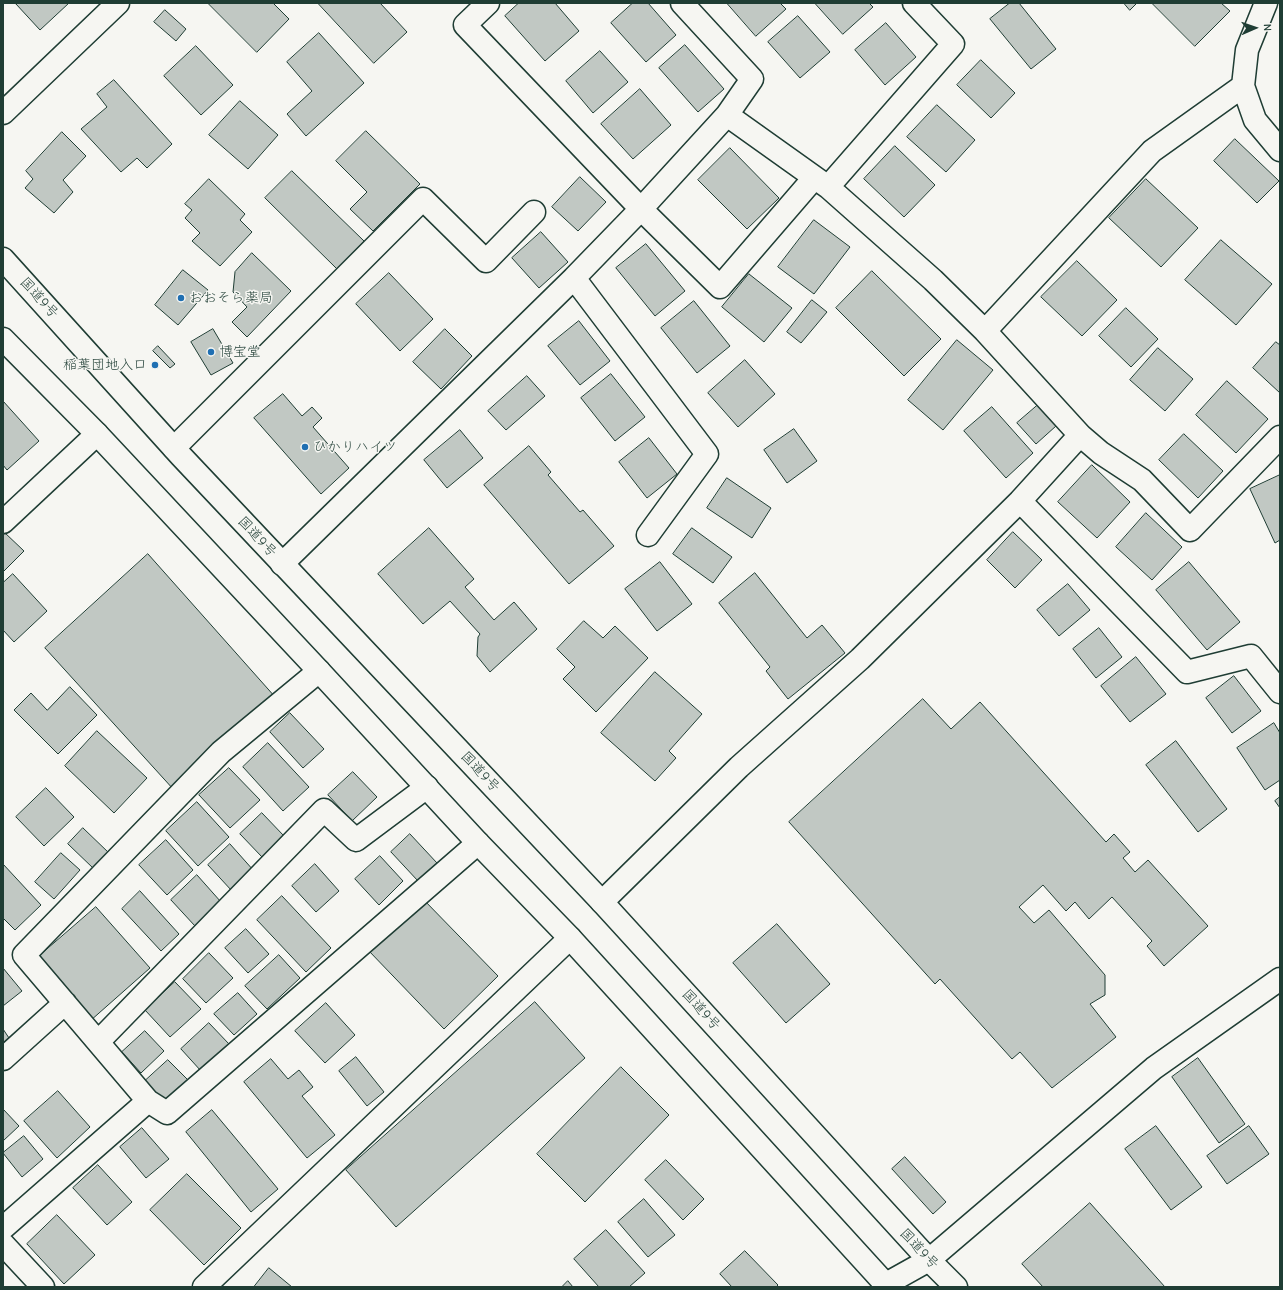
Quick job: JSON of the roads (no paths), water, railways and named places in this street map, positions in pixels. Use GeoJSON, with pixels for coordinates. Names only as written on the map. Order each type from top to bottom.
{"type":"FeatureCollection","features":[{"type":"Feature","properties":{"kind":"main road"},"geometry":{"type":"LineString","coordinates":[[3,113],[118,3]]}},
{"type":"Feature","properties":{"kind":"main road"},"geometry":{"type":"LineString","coordinates":[[488,3],[465,25],[641,210],[720,287],[953,44],[914,3]]}},
{"type":"Feature","properties":{"kind":"main road"},"geometry":{"type":"LineString","coordinates":[[282,564],[574,278],[641,210],[727,116],[752,79],[682,3]]}},
{"type":"Feature","properties":{"kind":"main road"},"geometry":{"type":"LineString","coordinates":[[1266,3],[1247,50],[1243,86],[1255,120],[1280,150]]}},
{"type":"Feature","properties":{"kind":"main road"},"geometry":{"type":"LineString","coordinates":[[985,332],[1152,151],[1243,86]]}},
{"type":"Feature","properties":{"kind":"main road"},"geometry":{"type":"LineString","coordinates":[[727,116],[821,183],[933,280],[985,332],[1080,435],[1101,453],[1142,480],[1190,530],[1280,437]]}},
{"type":"Feature","properties":{"kind":"main road"},"geometry":{"type":"LineString","coordinates":[[174,448],[423,199],[486,261],[534,212]]}},
{"type":"Feature","properties":{"kind":"main road","name":"国道9号"},"geometry":{"type":"LineString","coordinates":[[3,259],[174,448],[602,902],[929,1260],[956,1287]]}},
{"type":"Feature","properties":{"kind":"main road"},"geometry":{"type":"LineString","coordinates":[[574,278],[707,454],[648,535]]}},
{"type":"Feature","properties":{"kind":"main road"},"geometry":{"type":"LineString","coordinates":[[3,339],[97,434],[427,787],[478,844],[570,938],[886,1286],[929,1260],[1154,1068],[1280,979]]}},
{"type":"Feature","properties":{"kind":"main road"},"geometry":{"type":"LineString","coordinates":[[3,522],[97,434]]}},
{"type":"Feature","properties":{"kind":"main road"},"geometry":{"type":"LineString","coordinates":[[602,902],[739,767],[860,660],[1020,501],[1080,435]]}},
{"type":"Feature","properties":{"kind":"main road"},"geometry":{"type":"LineString","coordinates":[[1020,501],[1187,672],[1251,656],[1280,692]]}},
{"type":"Feature","properties":{"kind":"main road"},"geometry":{"type":"LineString","coordinates":[[319,671],[221,752],[24,955],[148,1101],[167,1113],[478,844]]}},
{"type":"Feature","properties":{"kind":"main road"},"geometry":{"type":"LineString","coordinates":[[98,1042],[324,810],[356,840],[427,787]]}},
{"type":"Feature","properties":{"kind":"main road"},"geometry":{"type":"LineString","coordinates":[[204,1287],[570,938]]}},
{"type":"Feature","properties":{"kind":"main road"},"geometry":{"type":"LineString","coordinates":[[3,1059],[65,1003]]}},
{"type":"Feature","properties":{"kind":"main road"},"geometry":{"type":"LineString","coordinates":[[3,1228],[148,1101]]}},
{"type":"Feature","properties":{"kind":"main road"},"geometry":{"type":"LineString","coordinates":[[3,1244],[43,1287]]}},
{"type":"Feature","properties":{"kind":"place","name":"おおそら薬局"},"geometry":{"type":"Point","coordinates":[181,298]}},
{"type":"Feature","properties":{"kind":"place","name":"博宝堂"},"geometry":{"type":"Point","coordinates":[211,352]}},
{"type":"Feature","properties":{"kind":"place","name":"稲葉団地入口"},"geometry":{"type":"Point","coordinates":[155,365]}},
{"type":"Feature","properties":{"kind":"place","name":"ひかりハイツ"},"geometry":{"type":"Point","coordinates":[305,447]}}]}
